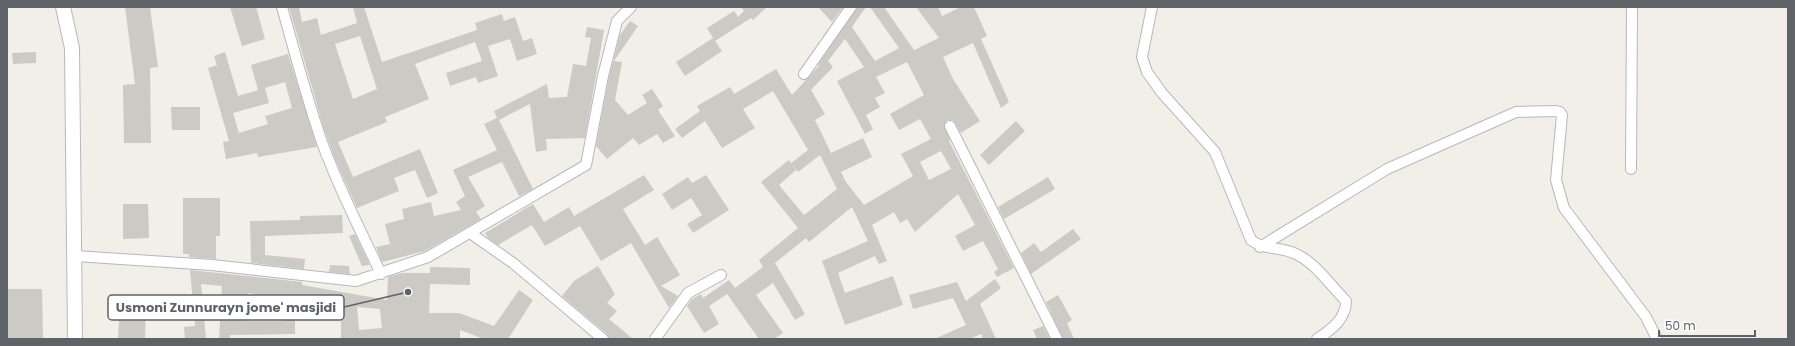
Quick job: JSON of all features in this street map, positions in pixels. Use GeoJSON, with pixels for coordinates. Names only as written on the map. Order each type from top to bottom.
{"type":"FeatureCollection","features":[{"type":"Feature","properties":{"kind":"street"},"geometry":{"type":"LineString","coordinates":[[63,7],[72,48],[75,339]]}},
{"type":"Feature","properties":{"kind":"street"},"geometry":{"type":"LineString","coordinates":[[282,7],[305,90],[323,145],[344,197],[381,274]]}},
{"type":"Feature","properties":{"kind":"street"},"geometry":{"type":"LineString","coordinates":[[74,256],[212,266],[356,281],[381,274],[428,257],[586,165],[603,76],[617,21],[631,7]]}},
{"type":"Feature","properties":{"kind":"street"},"geometry":{"type":"LineString","coordinates":[[804,74],[851,7]]}},
{"type":"Feature","properties":{"kind":"street"},"geometry":{"type":"LineString","coordinates":[[1152,7],[1142,58],[1147,72],[1162,93],[1215,152],[1251,240],[1260,247],[1291,252],[1305,258],[1346,301],[1346,310],[1342,318],[1317,339]]}},
{"type":"Feature","properties":{"kind":"street"},"geometry":{"type":"LineString","coordinates":[[1631,169],[1632,7]]}},
{"type":"Feature","properties":{"kind":"street"},"geometry":{"type":"LineString","coordinates":[[1260,247],[1387,169],[1516,112],[1556,111],[1560,112],[1562,115],[1556,180],[1564,208],[1646,316],[1656,339]]}},
{"type":"Feature","properties":{"kind":"street"},"geometry":{"type":"LineString","coordinates":[[950,126],[1057,339]]}},
{"type":"Feature","properties":{"kind":"street"},"geometry":{"type":"LineString","coordinates":[[470,233],[513,263],[603,339]]}},
{"type":"Feature","properties":{"kind":"street"},"geometry":{"type":"LineString","coordinates":[[655,339],[688,293],[721,275]]}},
{"type":"Feature","properties":{"kind":"building"},"geometry":{"type":"Polygon","coordinates":[[[125,7],[150,7],[158,67],[150,68],[151,143],[124,143],[123,85],[135,84],[125,7]]]}},
{"type":"Feature","properties":{"kind":"building"},"geometry":{"type":"Polygon","coordinates":[[[230,7],[256,7],[265,39],[242,46],[230,7]]]}},
{"type":"Feature","properties":{"kind":"building"},"geometry":{"type":"Polygon","coordinates":[[[289,7],[299,7],[302,22],[317,18],[321,35],[357,23],[353,7],[364,7],[382,62],[477,30],[475,23],[502,14],[504,21],[515,17],[523,41],[532,38],[537,54],[517,61],[510,39],[488,46],[498,76],[478,83],[476,77],[450,86],[446,73],[482,61],[475,42],[415,64],[429,99],[385,117],[387,122],[338,142],[353,177],[420,149],[438,193],[427,198],[415,170],[394,178],[399,191],[357,208],[335,159],[323,126],[289,7]],[[360,36],[335,44],[353,99],[377,89],[360,36]]]}},
{"type":"Feature","properties":{"kind":"building"},"geometry":{"type":"Polygon","coordinates":[[[741,7],[767,7],[753,20],[751,18],[715,41],[722,51],[685,76],[676,62],[713,38],[707,28],[734,11],[738,17],[744,11],[741,7]]]}},
{"type":"Feature","properties":{"kind":"building"},"geometry":{"type":"Polygon","coordinates":[[[818,7],[843,7],[832,22],[818,7]]]}},
{"type":"Feature","properties":{"kind":"building"},"geometry":{"type":"Polygon","coordinates":[[[857,7],[866,7],[852,27],[875,61],[899,48],[870,7],[884,7],[914,50],[939,38],[916,7],[938,7],[942,16],[961,7],[974,7],[987,36],[981,39],[1009,102],[1001,108],[973,43],[943,57],[953,79],[980,121],[961,133],[953,120],[947,120],[944,126],[950,140],[949,141],[1014,268],[997,277],[994,272],[998,269],[983,241],[963,251],[955,236],[975,225],[958,194],[915,232],[907,219],[900,223],[894,212],[872,225],[887,261],[879,264],[875,256],[838,273],[845,293],[893,276],[903,305],[845,325],[822,261],[868,241],[852,207],[809,242],[806,238],[775,263],[805,314],[795,320],[773,283],[756,295],[783,333],[774,339],[759,339],[727,294],[709,306],[719,324],[704,333],[687,306],[692,299],[701,294],[703,298],[729,280],[735,288],[763,267],[759,260],[798,228],[761,182],[789,160],[791,163],[808,150],[773,91],[743,109],[755,128],[722,148],[705,121],[682,138],[675,129],[700,111],[697,106],[730,87],[734,94],[776,69],[792,95],[819,66],[818,65],[857,7]],[[845,39],[828,61],[833,67],[811,90],[825,114],[815,120],[831,153],[863,138],[872,157],[841,172],[846,182],[864,205],[913,176],[901,154],[931,139],[920,119],[899,130],[890,114],[924,95],[907,62],[876,77],[885,93],[875,98],[880,107],[866,115],[873,129],[865,134],[837,81],[864,67],[845,39]],[[941,151],[920,162],[929,180],[951,169],[941,151]],[[820,155],[798,172],[791,163],[796,170],[779,185],[804,215],[837,189],[820,155]]]}},
{"type":"Feature","properties":{"kind":"building"},"geometry":{"type":"Polygon","coordinates":[[[630,21],[638,26],[614,61],[622,62],[615,100],[628,115],[647,103],[642,95],[652,89],[663,106],[658,110],[675,136],[663,143],[657,134],[639,145],[633,138],[607,159],[596,146],[609,77],[620,35],[630,21]]]}},
{"type":"Feature","properties":{"kind":"building"},"geometry":{"type":"Polygon","coordinates":[[[587,27],[604,30],[585,138],[546,139],[547,150],[536,152],[530,104],[499,120],[533,189],[519,196],[502,162],[468,177],[485,206],[476,212],[481,219],[425,251],[382,262],[376,247],[390,244],[385,224],[404,219],[402,209],[431,202],[434,216],[461,210],[456,202],[465,196],[453,170],[497,150],[484,124],[497,118],[494,111],[547,84],[549,98],[567,97],[573,64],[586,66],[591,38],[585,37],[587,27]]]}},
{"type":"Feature","properties":{"kind":"building"},"geometry":{"type":"Polygon","coordinates":[[[36,52],[36,63],[13,64],[12,53],[36,52]]]}},
{"type":"Feature","properties":{"kind":"building"},"geometry":{"type":"Polygon","coordinates":[[[225,52],[238,96],[265,88],[269,103],[233,113],[239,133],[268,124],[265,116],[292,108],[285,82],[258,90],[251,65],[288,54],[317,147],[258,157],[257,153],[226,159],[223,142],[229,141],[208,68],[217,65],[214,56],[225,52]]]}},
{"type":"Feature","properties":{"kind":"building"},"geometry":{"type":"Polygon","coordinates":[[[171,107],[200,107],[200,130],[172,130],[171,107]]]}},
{"type":"Feature","properties":{"kind":"building"},"geometry":{"type":"Polygon","coordinates":[[[1016,121],[1025,131],[989,165],[980,155],[1016,121]]]}},
{"type":"Feature","properties":{"kind":"building"},"geometry":{"type":"Polygon","coordinates":[[[644,175],[654,190],[623,209],[645,245],[657,237],[680,275],[661,286],[678,296],[669,308],[631,243],[601,261],[580,226],[545,246],[532,225],[498,245],[488,238],[485,233],[533,204],[544,222],[569,207],[574,216],[644,175]]]}},
{"type":"Feature","properties":{"kind":"building"},"geometry":{"type":"Polygon","coordinates":[[[706,175],[729,210],[693,233],[687,224],[702,215],[691,198],[672,210],[662,194],[688,177],[692,183],[706,175]]]}},
{"type":"Feature","properties":{"kind":"building"},"geometry":{"type":"Polygon","coordinates":[[[1048,177],[1055,189],[1004,219],[998,207],[1048,177]]]}},
{"type":"Feature","properties":{"kind":"building"},"geometry":{"type":"Polygon","coordinates":[[[183,198],[220,198],[220,236],[216,236],[216,259],[189,257],[189,254],[183,254],[183,198]]]}},
{"type":"Feature","properties":{"kind":"building"},"geometry":{"type":"Polygon","coordinates":[[[123,204],[148,204],[149,238],[123,239],[123,204]]]}},
{"type":"Feature","properties":{"kind":"building"},"geometry":{"type":"Polygon","coordinates":[[[342,215],[343,233],[265,236],[265,255],[305,259],[304,269],[251,263],[250,221],[300,220],[300,216],[342,215]]]}},
{"type":"Feature","properties":{"kind":"building"},"geometry":{"type":"Polygon","coordinates":[[[1073,229],[1081,239],[1031,274],[1021,253],[1034,243],[1041,252],[1073,229]]]}},
{"type":"Feature","properties":{"kind":"building"},"geometry":{"type":"Polygon","coordinates":[[[355,234],[369,265],[362,266],[349,236],[355,234]]]}},
{"type":"Feature","properties":{"kind":"building"},"geometry":{"type":"Polygon","coordinates":[[[330,265],[349,266],[350,274],[329,272],[330,265]]]}},
{"type":"Feature","properties":{"kind":"building"},"geometry":{"type":"Polygon","coordinates":[[[598,266],[615,294],[607,303],[617,311],[609,319],[633,339],[609,339],[607,334],[562,296],[574,281],[598,266]]]}},
{"type":"Feature","properties":{"kind":"building"},"geometry":{"type":"Polygon","coordinates":[[[430,267],[470,268],[470,285],[430,284],[429,313],[459,313],[494,326],[519,290],[533,300],[508,339],[484,339],[460,330],[460,339],[341,339],[341,320],[331,320],[331,303],[309,300],[309,320],[295,320],[295,334],[230,335],[230,339],[219,339],[222,286],[201,284],[206,339],[185,339],[184,327],[195,326],[190,270],[302,282],[302,285],[387,300],[388,277],[402,273],[430,273],[430,267]],[[248,293],[246,321],[283,321],[283,299],[248,293]],[[357,307],[359,330],[382,328],[380,309],[357,307]]]}},
{"type":"Feature","properties":{"kind":"building"},"geometry":{"type":"Polygon","coordinates":[[[995,279],[1001,288],[980,304],[996,339],[983,339],[981,334],[969,339],[934,339],[966,325],[953,298],[913,309],[909,295],[957,282],[966,301],[995,279]]]}},
{"type":"Feature","properties":{"kind":"building"},"geometry":{"type":"Polygon","coordinates":[[[7,289],[42,289],[43,339],[7,339],[7,289]]]}},
{"type":"Feature","properties":{"kind":"building"},"geometry":{"type":"Polygon","coordinates":[[[1058,295],[1072,320],[1067,323],[1074,339],[1063,339],[1046,302],[1058,295]]]}},
{"type":"Feature","properties":{"kind":"building"},"geometry":{"type":"Polygon","coordinates":[[[120,299],[146,300],[145,339],[118,339],[120,299]]]}},
{"type":"Feature","properties":{"kind":"building"},"geometry":{"type":"Polygon","coordinates":[[[1043,326],[1050,339],[1037,339],[1033,330],[1043,326]]]}},
{"type":"Feature","properties":{"kind":"place","name":"Usmoni Zunnurayn jome' masjidi"},"geometry":{"type":"Point","coordinates":[408,292]}}]}
